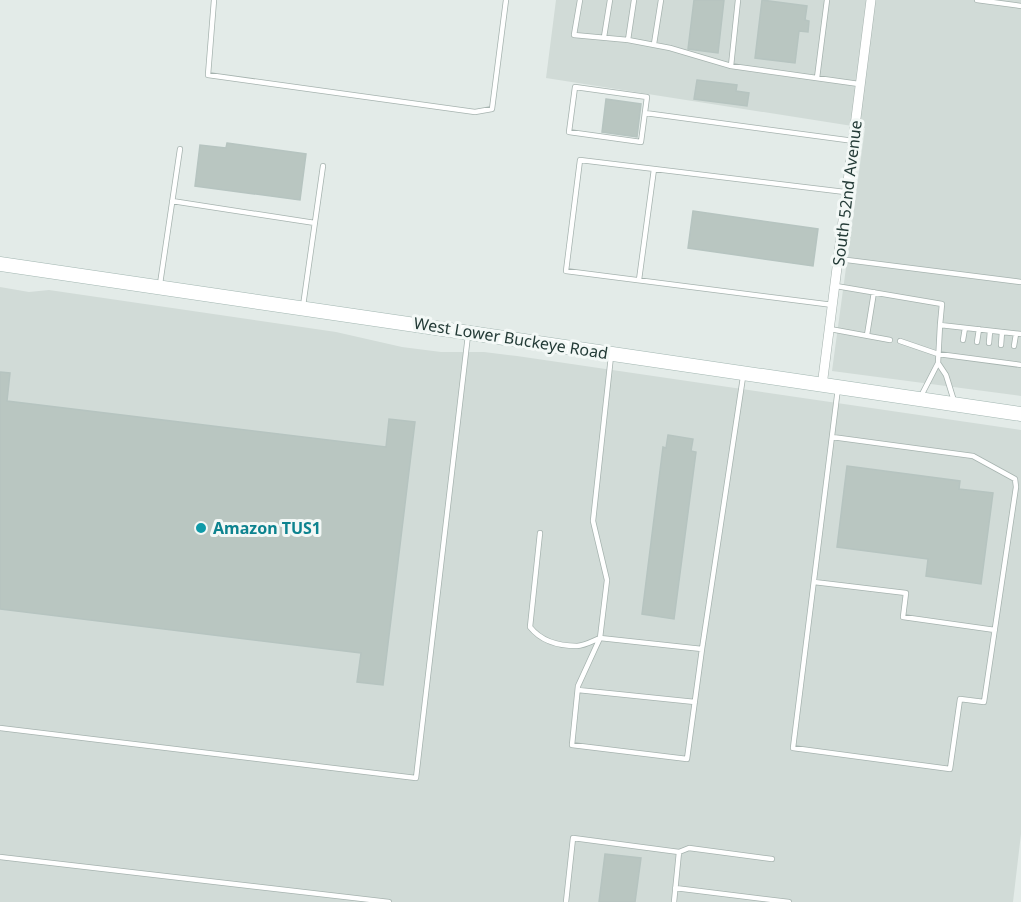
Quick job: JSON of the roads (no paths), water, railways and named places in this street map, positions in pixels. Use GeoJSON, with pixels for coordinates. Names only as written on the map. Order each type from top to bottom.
{"type":"FeatureCollection","features":[{"type":"Feature","properties":{"kind":"main road","name":"West Lower Buckeye Road"},"geometry":{"type":"LineString","coordinates":[[0,264],[1021,414]]}},
{"type":"Feature","properties":{"kind":"street","name":"South 52nd Avenue"},"geometry":{"type":"LineString","coordinates":[[822,386],[871,0]]}},
{"type":"Feature","properties":{"kind":"lane"},"geometry":{"type":"LineString","coordinates":[[214,0],[208,75],[475,112],[492,110],[507,0]]}},
{"type":"Feature","properties":{"kind":"lane"},"geometry":{"type":"LineString","coordinates":[[580,0],[574,34],[654,44],[731,66],[861,85]]}},
{"type":"Feature","properties":{"kind":"lane"},"geometry":{"type":"LineString","coordinates":[[604,37],[610,0]]}},
{"type":"Feature","properties":{"kind":"lane"},"geometry":{"type":"LineString","coordinates":[[628,40],[634,0]]}},
{"type":"Feature","properties":{"kind":"lane"},"geometry":{"type":"LineString","coordinates":[[654,44],[661,0]]}},
{"type":"Feature","properties":{"kind":"lane"},"geometry":{"type":"LineString","coordinates":[[731,66],[738,0]]}},
{"type":"Feature","properties":{"kind":"lane"},"geometry":{"type":"LineString","coordinates":[[817,78],[826,0]]}},
{"type":"Feature","properties":{"kind":"lane"},"geometry":{"type":"LineString","coordinates":[[976,0],[1021,6]]}},
{"type":"Feature","properties":{"kind":"lane"},"geometry":{"type":"LineString","coordinates":[[575,87],[647,97],[645,113],[641,142],[568,132],[575,87]]}},
{"type":"Feature","properties":{"kind":"lane"},"geometry":{"type":"LineString","coordinates":[[645,113],[854,141]]}},
{"type":"Feature","properties":{"kind":"lane"},"geometry":{"type":"LineString","coordinates":[[160,287],[180,149]]}},
{"type":"Feature","properties":{"kind":"lane"},"geometry":{"type":"LineString","coordinates":[[832,305],[566,271],[580,160],[847,192]]}},
{"type":"Feature","properties":{"kind":"lane"},"geometry":{"type":"LineString","coordinates":[[303,308],[323,166]]}},
{"type":"Feature","properties":{"kind":"lane"},"geometry":{"type":"LineString","coordinates":[[639,280],[654,169]]}},
{"type":"Feature","properties":{"kind":"lane"},"geometry":{"type":"LineString","coordinates":[[172,201],[315,222]]}},
{"type":"Feature","properties":{"kind":"lane"},"geometry":{"type":"LineString","coordinates":[[838,259],[1021,282]]}},
{"type":"Feature","properties":{"kind":"lane"},"geometry":{"type":"LineString","coordinates":[[835,286],[942,304],[938,363],[920,400]]}},
{"type":"Feature","properties":{"kind":"lane"},"geometry":{"type":"LineString","coordinates":[[867,335],[874,292]]}},
{"type":"Feature","properties":{"kind":"lane"},"geometry":{"type":"LineString","coordinates":[[940,325],[1018,334],[1014,346]]}},
{"type":"Feature","properties":{"kind":"lane"},"geometry":{"type":"LineString","coordinates":[[830,328],[890,340]]}},
{"type":"Feature","properties":{"kind":"lane"},"geometry":{"type":"LineString","coordinates":[[963,340],[965,328]]}},
{"type":"Feature","properties":{"kind":"lane"},"geometry":{"type":"LineString","coordinates":[[977,342],[979,329]]}},
{"type":"Feature","properties":{"kind":"lane"},"geometry":{"type":"LineString","coordinates":[[989,343],[990,331]]}},
{"type":"Feature","properties":{"kind":"lane"},"geometry":{"type":"LineString","coordinates":[[0,728],[416,778],[469,332]]}},
{"type":"Feature","properties":{"kind":"lane"},"geometry":{"type":"LineString","coordinates":[[1001,345],[1002,332]]}},
{"type":"Feature","properties":{"kind":"lane"},"geometry":{"type":"LineString","coordinates":[[900,341],[938,354],[961,354],[999,362],[1013,361],[1021,365]]}},
{"type":"Feature","properties":{"kind":"lane"},"geometry":{"type":"LineString","coordinates":[[611,354],[592,521],[607,580],[600,638],[578,690],[572,745],[687,759],[744,374]]}},
{"type":"Feature","properties":{"kind":"lane"},"geometry":{"type":"LineString","coordinates":[[999,362],[1000,356]]}},
{"type":"Feature","properties":{"kind":"lane"},"geometry":{"type":"LineString","coordinates":[[938,363],[946,375],[955,405]]}},
{"type":"Feature","properties":{"kind":"lane"},"geometry":{"type":"LineString","coordinates":[[832,437],[973,456],[1015,479],[1016,487],[984,702],[960,699],[950,769],[793,748],[838,388]]}},
{"type":"Feature","properties":{"kind":"lane"},"geometry":{"type":"LineString","coordinates":[[540,533],[530,627],[537,636],[550,642],[579,646],[600,638],[702,650]]}},
{"type":"Feature","properties":{"kind":"lane"},"geometry":{"type":"LineString","coordinates":[[814,582],[906,593],[903,617],[995,630]]}},
{"type":"Feature","properties":{"kind":"lane"},"geometry":{"type":"LineString","coordinates":[[578,690],[695,702]]}},
{"type":"Feature","properties":{"kind":"lane"},"geometry":{"type":"LineString","coordinates":[[566,902],[573,838],[679,852],[689,848],[772,859]]}},
{"type":"Feature","properties":{"kind":"lane"},"geometry":{"type":"LineString","coordinates":[[674,902],[679,852]]}},
{"type":"Feature","properties":{"kind":"lane"},"geometry":{"type":"LineString","coordinates":[[0,857],[389,902]]}},
{"type":"Feature","properties":{"kind":"lane"},"geometry":{"type":"LineString","coordinates":[[675,888],[789,902]]}},
{"type":"Feature","properties":{"kind":"place","name":"Amazon TUS1"},"geometry":{"type":"Point","coordinates":[201,528]}}]}
